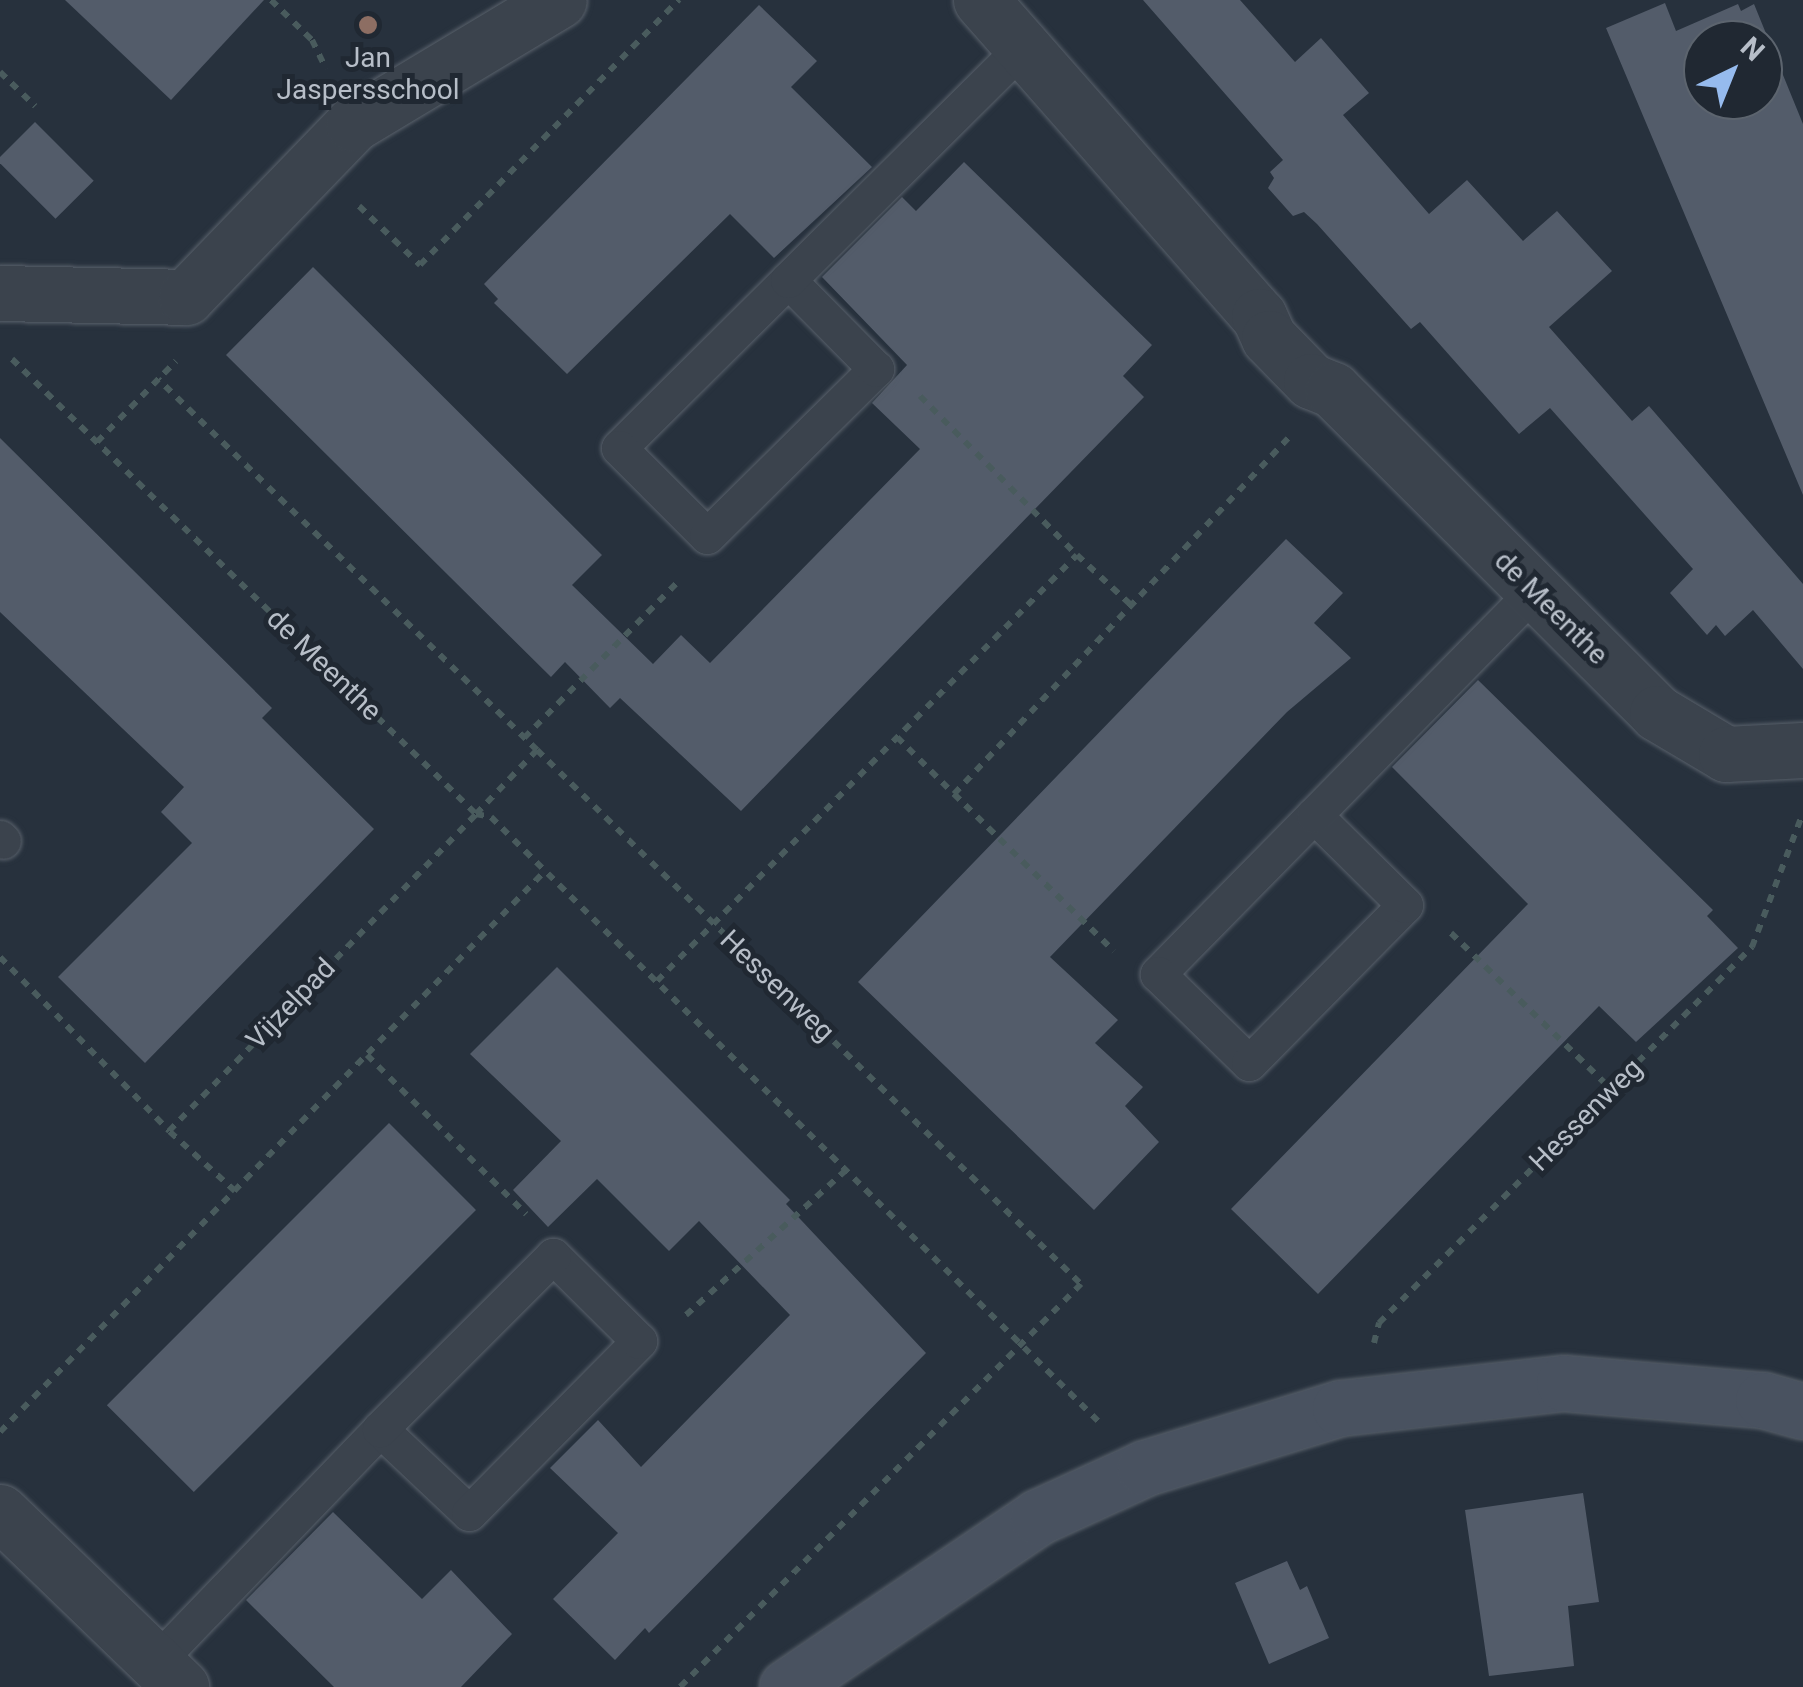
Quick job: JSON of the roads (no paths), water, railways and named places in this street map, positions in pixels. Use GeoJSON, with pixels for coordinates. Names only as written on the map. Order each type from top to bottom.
{"type":"FeatureCollection","features":[{"type":"Feature","properties":{"kind":"main road"},"geometry":{"type":"LineString","coordinates":[[787,1687],[1038,1517],[1146,1468],[1356,1406],[1564,1383],[1763,1400],[1803,1410]]}},
{"type":"Feature","properties":{"kind":"street"},"geometry":{"type":"LineString","coordinates":[[0,293],[186,298],[353,124],[559,0]]}},
{"type":"Feature","properties":{"kind":"street","name":"de Meenthe"},"geometry":{"type":"LineString","coordinates":[[981,0],[1260,316],[1269,338],[1311,382],[1333,390],[1656,713],[1692,738],[1726,754],[1750,757],[1803,750]]}},
{"type":"Feature","properties":{"kind":"street"},"geometry":{"type":"LineString","coordinates":[[0,1512],[156,1679]]}},
{"type":"Feature","properties":{"kind":"lane"},"geometry":{"type":"LineString","coordinates":[[788,280],[876,368],[707,536],[619,448],[788,280],[1022,48]]}},
{"type":"Feature","properties":{"kind":"lane"},"geometry":{"type":"LineString","coordinates":[[1314,815],[1405,904],[1248,1063],[1158,974],[1314,815],[1534,591]]}},
{"type":"Feature","properties":{"kind":"lane"},"geometry":{"type":"LineString","coordinates":[[156,1679],[380,1430],[552,1256],[638,1341],[469,1513],[380,1430]]}},
{"type":"Feature","properties":{"kind":"place","name":"Jan Jaspersschool"},"geometry":{"type":"Point","coordinates":[368,25]}}]}
